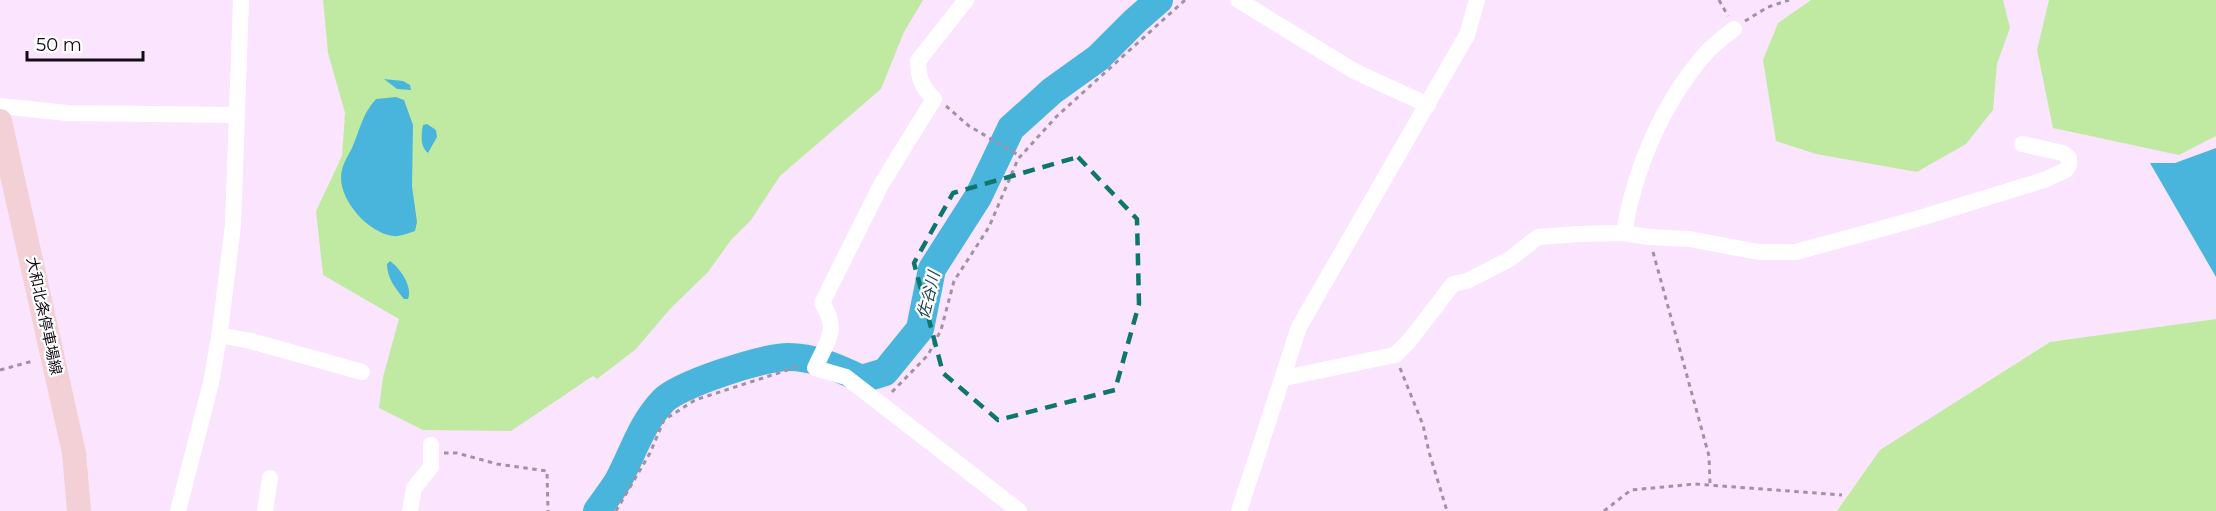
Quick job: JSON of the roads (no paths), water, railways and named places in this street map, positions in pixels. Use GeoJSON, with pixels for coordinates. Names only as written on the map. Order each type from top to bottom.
{"type":"FeatureCollection","features":[{"type":"Feature","properties":{"kind":"main road","name":"大和北条停車場線"},"geometry":{"type":"LineString","coordinates":[[0,122],[74,453],[79,511]]}},
{"type":"Feature","properties":{"kind":"street"},"geometry":{"type":"LineString","coordinates":[[178,511],[211,383],[233,225],[241,0]]}},
{"type":"Feature","properties":{"kind":"street"},"geometry":{"type":"LineString","coordinates":[[966,0],[918,61],[918,73],[925,91],[934,99],[882,183],[822,303],[830,316],[832,331],[815,368],[846,377],[1019,511]]}},
{"type":"Feature","properties":{"kind":"street"},"geometry":{"type":"LineString","coordinates":[[1238,0],[1356,72],[1428,105]]}},
{"type":"Feature","properties":{"kind":"street"},"geometry":{"type":"LineString","coordinates":[[1239,511],[1299,327],[1467,35],[1477,0]]}},
{"type":"Feature","properties":{"kind":"street"},"geometry":{"type":"LineString","coordinates":[[1624,233],[1627,213],[1641,166],[1661,121],[1685,79],[1707,51],[1734,28]]}},
{"type":"Feature","properties":{"kind":"street"},"geometry":{"type":"LineString","coordinates":[[0,106],[67,113],[237,114]]}},
{"type":"Feature","properties":{"kind":"street"},"geometry":{"type":"LineString","coordinates":[[1284,378],[1395,355],[1410,340],[1452,284],[1467,280],[1510,259],[1538,237],[1624,233],[1689,239],[1759,252],[1796,252],[1917,219],[2044,180],[2066,170],[2069,165],[2069,158],[2063,153],[2022,144]]}},
{"type":"Feature","properties":{"kind":"street"},"geometry":{"type":"LineString","coordinates":[[219,335],[251,340],[362,372]]}},
{"type":"Feature","properties":{"kind":"street"},"geometry":{"type":"LineString","coordinates":[[410,511],[414,488],[431,467],[431,449]]}},
{"type":"Feature","properties":{"kind":"street"},"geometry":{"type":"LineString","coordinates":[[265,511],[270,478]]}},
{"type":"Feature","properties":{"kind":"water"},"geometry":{"type":"Polygon","coordinates":[[[384,79],[403,81],[410,85],[411,90],[397,89],[384,79]]]}},
{"type":"Feature","properties":{"kind":"water"},"geometry":{"type":"Polygon","coordinates":[[[396,97],[404,100],[413,125],[412,186],[417,222],[415,231],[395,236],[375,229],[358,215],[346,197],[341,178],[345,162],[364,116],[371,105],[376,99],[396,97]]]}},
{"type":"Feature","properties":{"kind":"water"},"geometry":{"type":"Polygon","coordinates":[[[427,124],[436,130],[437,137],[428,153],[422,144],[423,125],[427,124]]]}},
{"type":"Feature","properties":{"kind":"water"},"geometry":{"type":"Polygon","coordinates":[[[2216,148],[2216,277],[2150,163],[2175,163],[2216,148]]]}},
{"type":"Feature","properties":{"kind":"water"},"geometry":{"type":"Polygon","coordinates":[[[390,261],[405,278],[409,289],[408,299],[404,299],[390,278],[387,264],[390,261]]]}},
{"type":"Feature","properties":{"kind":"waterway","name":"佐谷川"},"geometry":{"type":"LineString","coordinates":[[597,511],[618,481],[643,429],[655,410],[672,394],[686,387],[742,366],[788,357],[817,361],[862,379],[885,372],[920,329],[932,269],[978,197],[1011,128],[1052,91],[1098,58],[1159,0]]}}]}
